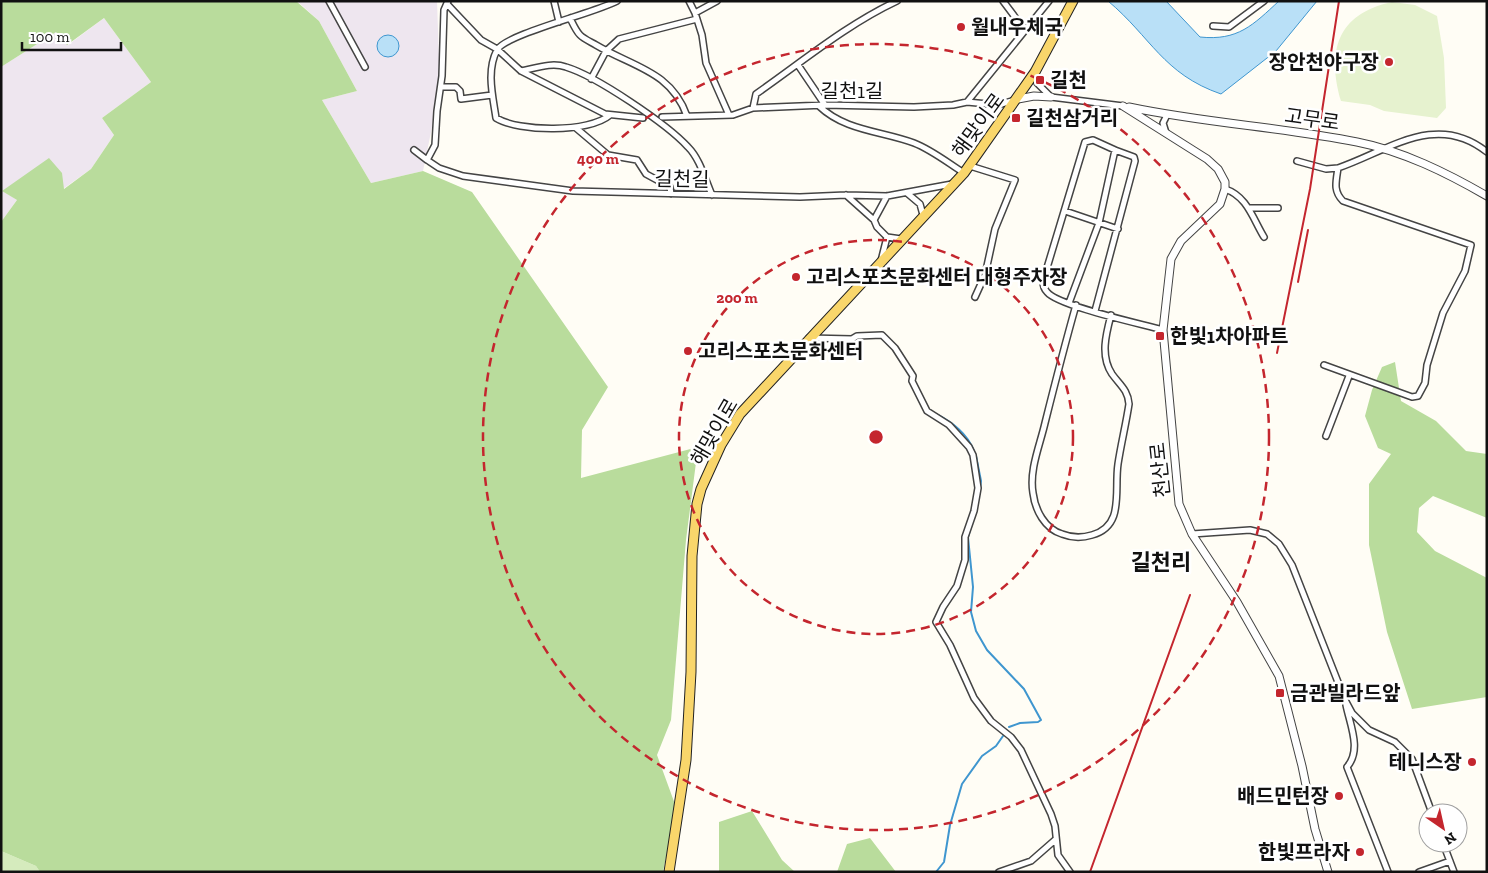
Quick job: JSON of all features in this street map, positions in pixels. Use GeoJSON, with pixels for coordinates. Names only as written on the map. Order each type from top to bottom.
{"type":"FeatureCollection","features":[{"type":"Feature","properties":{"kind":"main road","name":"해맞이로"},"geometry":{"type":"LineString","coordinates":[[669,872],[686,760],[691,672],[692,556],[697,504],[701,489],[721,445],[740,414],[808,338],[967,170],[978,151],[1018,99],[1035,72],[1073,1]]}},
{"type":"Feature","properties":{"kind":"street"},"geometry":{"type":"LineString","coordinates":[[329,1],[365,67]]}},
{"type":"Feature","properties":{"kind":"street"},"geometry":{"type":"LineString","coordinates":[[554,1],[559,22]]}},
{"type":"Feature","properties":{"kind":"street"},"geometry":{"type":"LineString","coordinates":[[497,49],[522,36],[617,1]]}},
{"type":"Feature","properties":{"kind":"street"},"geometry":{"type":"LineString","coordinates":[[689,1],[696,16],[706,63],[729,115]]}},
{"type":"Feature","properties":{"kind":"street"},"geometry":{"type":"LineString","coordinates":[[592,79],[606,51],[619,39],[696,16],[718,1]]}},
{"type":"Feature","properties":{"kind":"street"},"geometry":{"type":"LineString","coordinates":[[753,108],[756,94],[828,42],[878,10],[897,1]]}},
{"type":"Feature","properties":{"kind":"street"},"geometry":{"type":"LineString","coordinates":[[1003,1],[1024,29]]}},
{"type":"Feature","properties":{"kind":"street"},"geometry":{"type":"LineString","coordinates":[[967,102],[1024,29],[1049,1]]}},
{"type":"Feature","properties":{"kind":"street"},"geometry":{"type":"LineString","coordinates":[[1213,26],[1229,27],[1264,1]]}},
{"type":"Feature","properties":{"kind":"street"},"geometry":{"type":"LineString","coordinates":[[427,160],[436,145],[437,111],[442,87],[444,10],[447,3],[481,40],[497,49],[521,71],[610,115],[643,118]]}},
{"type":"Feature","properties":{"kind":"street"},"geometry":{"type":"LineString","coordinates":[[570,18],[579,35],[636,66],[647,68],[662,78],[682,101],[687,116]]}},
{"type":"Feature","properties":{"kind":"street"},"geometry":{"type":"LineString","coordinates":[[497,49],[491,77],[496,118],[503,122],[538,127],[576,128],[603,121],[610,115]]}},
{"type":"Feature","properties":{"kind":"street"},"geometry":{"type":"LineString","coordinates":[[521,71],[550,65],[566,67],[592,79],[652,118],[688,147],[702,169],[712,195]]}},
{"type":"Feature","properties":{"kind":"street"},"geometry":{"type":"LineString","coordinates":[[798,65],[830,116],[849,125],[917,144],[967,170],[1015,180],[995,229],[985,275],[975,297]]}},
{"type":"Feature","properties":{"kind":"street"},"geometry":{"type":"LineString","coordinates":[[1035,72],[1037,83],[1051,97]]}},
{"type":"Feature","properties":{"kind":"street"},"geometry":{"type":"LineString","coordinates":[[442,87],[456,87],[460,91],[461,99],[492,96]]}},
{"type":"Feature","properties":{"kind":"street"},"geometry":{"type":"LineString","coordinates":[[1018,99],[1034,96],[1051,97],[1124,106],[1207,159],[1218,169],[1225,182],[1225,189],[1233,192],[1250,208],[1264,237]]}},
{"type":"Feature","properties":{"kind":"street","name":"길천1길"},"geometry":{"type":"LineString","coordinates":[[662,117],[729,115],[753,108],[822,106],[914,107],[954,105],[967,102],[998,105],[1018,99]]}},
{"type":"Feature","properties":{"kind":"street","name":"고무로"},"geometry":{"type":"LineString","coordinates":[[1124,106],[1167,115],[1358,142],[1412,159],[1487,196]]}},
{"type":"Feature","properties":{"kind":"street"},"geometry":{"type":"LineString","coordinates":[[1166,133],[1163,122],[1167,115]]}},
{"type":"Feature","properties":{"kind":"street"},"geometry":{"type":"LineString","coordinates":[[576,128],[608,155],[637,160],[646,174],[670,187],[671,194]]}},
{"type":"Feature","properties":{"kind":"street"},"geometry":{"type":"LineString","coordinates":[[1297,161],[1326,169],[1338,168],[1414,136],[1444,134],[1471,141],[1486,151]]}},
{"type":"Feature","properties":{"kind":"street"},"geometry":{"type":"LineString","coordinates":[[1095,311],[1135,161],[1134,157],[1093,140],[1085,142],[1043,281],[1047,293],[1069,303],[1095,311],[1163,330]]}},
{"type":"Feature","properties":{"kind":"street","name":"길천길"},"geometry":{"type":"LineString","coordinates":[[414,150],[439,168],[463,176],[573,191],[800,198],[846,195],[887,196],[952,184]]}},
{"type":"Feature","properties":{"kind":"street"},"geometry":{"type":"LineString","coordinates":[[1069,303],[1099,223],[1115,150]]}},
{"type":"Feature","properties":{"kind":"street"},"geometry":{"type":"LineString","coordinates":[[1324,365],[1349,376],[1412,397],[1422,391],[1437,329],[1448,301],[1466,271],[1471,245],[1343,201],[1337,195],[1335,187],[1338,168]]}},
{"type":"Feature","properties":{"kind":"street","name":"천산로"},"geometry":{"type":"LineString","coordinates":[[1225,189],[1220,204],[1181,241],[1171,259],[1163,330],[1179,504],[1192,534],[1236,602],[1279,676],[1302,766],[1315,829],[1328,872]]}},
{"type":"Feature","properties":{"kind":"street"},"geometry":{"type":"LineString","coordinates":[[907,193],[920,204],[923,215]]}},
{"type":"Feature","properties":{"kind":"street"},"geometry":{"type":"LineString","coordinates":[[846,195],[874,220],[877,227],[887,237],[901,239]]}},
{"type":"Feature","properties":{"kind":"street"},"geometry":{"type":"LineString","coordinates":[[874,220],[887,196]]}},
{"type":"Feature","properties":{"kind":"street"},"geometry":{"type":"LineString","coordinates":[[1250,208],[1278,208]]}},
{"type":"Feature","properties":{"kind":"street"},"geometry":{"type":"LineString","coordinates":[[1065,211],[1118,229]]}},
{"type":"Feature","properties":{"kind":"street"},"geometry":{"type":"LineString","coordinates":[[880,263],[887,237]]}},
{"type":"Feature","properties":{"kind":"street"},"geometry":{"type":"LineString","coordinates":[[1076,305],[1036,460],[1032,492],[1035,504],[1048,527],[1061,534],[1077,537],[1097,534],[1106,529],[1112,522],[1116,512],[1118,464],[1129,404],[1128,395],[1108,368],[1106,359],[1104,347],[1111,315]]}},
{"type":"Feature","properties":{"kind":"street"},"geometry":{"type":"LineString","coordinates":[[808,338],[852,339],[857,336],[882,335],[895,348],[913,376],[912,381],[927,411],[950,425],[973,455],[978,488],[974,511],[965,537],[965,560],[957,586],[942,607],[936,622],[950,645],[974,698],[991,721],[1011,737],[1021,750],[1051,814],[1055,826],[1058,855],[1070,872]]}},
{"type":"Feature","properties":{"kind":"street"},"geometry":{"type":"LineString","coordinates":[[1326,436],[1349,376]]}},
{"type":"Feature","properties":{"kind":"street"},"geometry":{"type":"LineString","coordinates":[[1192,534],[1250,530],[1267,534],[1279,544],[1292,565],[1345,700],[1352,712],[1369,730],[1396,742],[1412,759],[1428,803]]}},
{"type":"Feature","properties":{"kind":"street"},"geometry":{"type":"LineString","coordinates":[[1345,700],[1355,749],[1352,762],[1347,767],[1388,872]]}},
{"type":"Feature","properties":{"kind":"street"},"geometry":{"type":"LineString","coordinates":[[999,872],[1031,861],[1055,840]]}},
{"type":"Feature","properties":{"kind":"street"},"geometry":{"type":"LineString","coordinates":[[1447,853],[1454,872]]}},
{"type":"Feature","properties":{"kind":"street"},"geometry":{"type":"LineString","coordinates":[[1419,872],[1450,861]]}},
{"type":"Feature","properties":{"kind":"shaded area"},"geometry":{"type":"Polygon","coordinates":[[[297,1],[437,1],[440,88],[423,171],[371,183],[322,100],[357,91],[319,21],[297,1]]]}},
{"type":"Feature","properties":{"kind":"shaded area"},"geometry":{"type":"Polygon","coordinates":[[[104,18],[151,82],[102,118],[114,135],[91,169],[63,189],[3,191],[17,200],[1,222],[1,67],[56,32],[68,45],[104,18]]]}},
{"type":"Feature","properties":{"kind":"green space"},"geometry":{"type":"Polygon","coordinates":[[[1,1],[296,1],[319,21],[357,91],[322,100],[371,183],[423,171],[472,192],[608,387],[582,430],[581,478],[698,447],[686,540],[671,720],[657,755],[676,807],[663,872],[40,872],[36,866],[1,851],[1,222],[17,200],[2,191],[49,158],[62,173],[64,189],[91,169],[114,135],[102,118],[151,82],[104,18],[67,45],[56,32],[1,67],[1,1]]]}},
{"type":"Feature","properties":{"kind":"green space","name":"장안천야구장"},"geometry":{"type":"Polygon","coordinates":[[[1392,2],[1415,5],[1437,16],[1444,58],[1446,108],[1437,118],[1384,111],[1370,105],[1341,101],[1335,67],[1336,51],[1340,38],[1358,16],[1373,8],[1392,2]]]}},
{"type":"Feature","properties":{"kind":"green space"},"geometry":{"type":"Polygon","coordinates":[[[1395,362],[1401,401],[1436,421],[1466,451],[1487,454],[1487,518],[1433,496],[1419,508],[1417,532],[1435,551],[1487,578],[1487,697],[1412,709],[1387,632],[1369,545],[1369,484],[1391,454],[1378,448],[1365,416],[1372,390],[1382,367],[1395,362]]]}},
{"type":"Feature","properties":{"kind":"green space"},"geometry":{"type":"Polygon","coordinates":[[[752,811],[782,860],[795,872],[719,872],[719,822],[752,811]]]}},
{"type":"Feature","properties":{"kind":"green space"},"geometry":{"type":"Polygon","coordinates":[[[870,838],[896,872],[837,872],[847,844],[870,838]]]}},
{"type":"Feature","properties":{"kind":"green space"},"geometry":{"type":"Polygon","coordinates":[[[1,851],[36,866],[40,872],[1,872],[1,851]]]}},
{"type":"Feature","properties":{"kind":"water"},"geometry":{"type":"Polygon","coordinates":[[[1108,1],[1166,1],[1200,37],[1213,38],[1235,34],[1244,30],[1279,1],[1317,1],[1276,51],[1221,94],[1201,86],[1171,65],[1108,1]]]}},
{"type":"Feature","properties":{"kind":"water"},"geometry":{"type":"Polygon","coordinates":[[[388,35],[398,42],[399,46],[392,56],[388,57],[378,50],[377,46],[384,36],[388,35]]]}},
{"type":"Feature","properties":{"kind":"waterway"},"geometry":{"type":"LineString","coordinates":[[936,414],[959,429],[968,439],[974,451]]}},
{"type":"Feature","properties":{"kind":"waterway"},"geometry":{"type":"LineString","coordinates":[[976,456],[981,481],[980,488]]}},
{"type":"Feature","properties":{"kind":"waterway"},"geometry":{"type":"LineString","coordinates":[[978,502],[968,537],[973,587],[971,612],[976,631],[987,650],[1024,689],[1041,720],[1038,722],[1020,723],[1009,727]]}},
{"type":"Feature","properties":{"kind":"waterway"},"geometry":{"type":"LineString","coordinates":[[936,872],[944,862],[950,825],[962,784],[982,756],[996,746],[1003,736]]}},
{"type":"Feature","properties":{"kind":"railway"},"geometry":{"type":"LineString","coordinates":[[1277,353],[1310,189],[1339,1]]}},
{"type":"Feature","properties":{"kind":"railway"},"geometry":{"type":"LineString","coordinates":[[1298,282],[1308,230]]}},
{"type":"Feature","properties":{"kind":"railway"},"geometry":{"type":"LineString","coordinates":[[1090,872],[1190,595]]}},
{"type":"Feature","properties":{"kind":"place","name":"월내우체국"},"geometry":{"type":"Point","coordinates":[961,27]}},
{"type":"Feature","properties":{"kind":"place","name":"장안천야구장"},"geometry":{"type":"Point","coordinates":[1389,62]}},
{"type":"Feature","properties":{"kind":"place","name":"길천"},"geometry":{"type":"Point","coordinates":[1040,80]}},
{"type":"Feature","properties":{"kind":"place","name":"길천삼거리"},"geometry":{"type":"Point","coordinates":[1016,118]}},
{"type":"Feature","properties":{"kind":"place","name":"고리스포츠문화센터 대형주차장"},"geometry":{"type":"Point","coordinates":[796,277]}},
{"type":"Feature","properties":{"kind":"place","name":"한빛1차아파트"},"geometry":{"type":"Point","coordinates":[1160,336]}},
{"type":"Feature","properties":{"kind":"place","name":"고리스포츠문화센터"},"geometry":{"type":"Point","coordinates":[688,351]}},
{"type":"Feature","properties":{"kind":"place","name":"금관빌라드앞"},"geometry":{"type":"Point","coordinates":[1280,693]}},
{"type":"Feature","properties":{"kind":"place","name":"테니스장"},"geometry":{"type":"Point","coordinates":[1472,762]}},
{"type":"Feature","properties":{"kind":"place","name":"배드민턴장"},"geometry":{"type":"Point","coordinates":[1339,796]}},
{"type":"Feature","properties":{"kind":"place","name":"한빛프라자"},"geometry":{"type":"Point","coordinates":[1360,852]}},
{"type":"Feature","properties":{"kind":"district","name":"길천리"},"geometry":{"type":"Point","coordinates":[1161,562]}}]}
